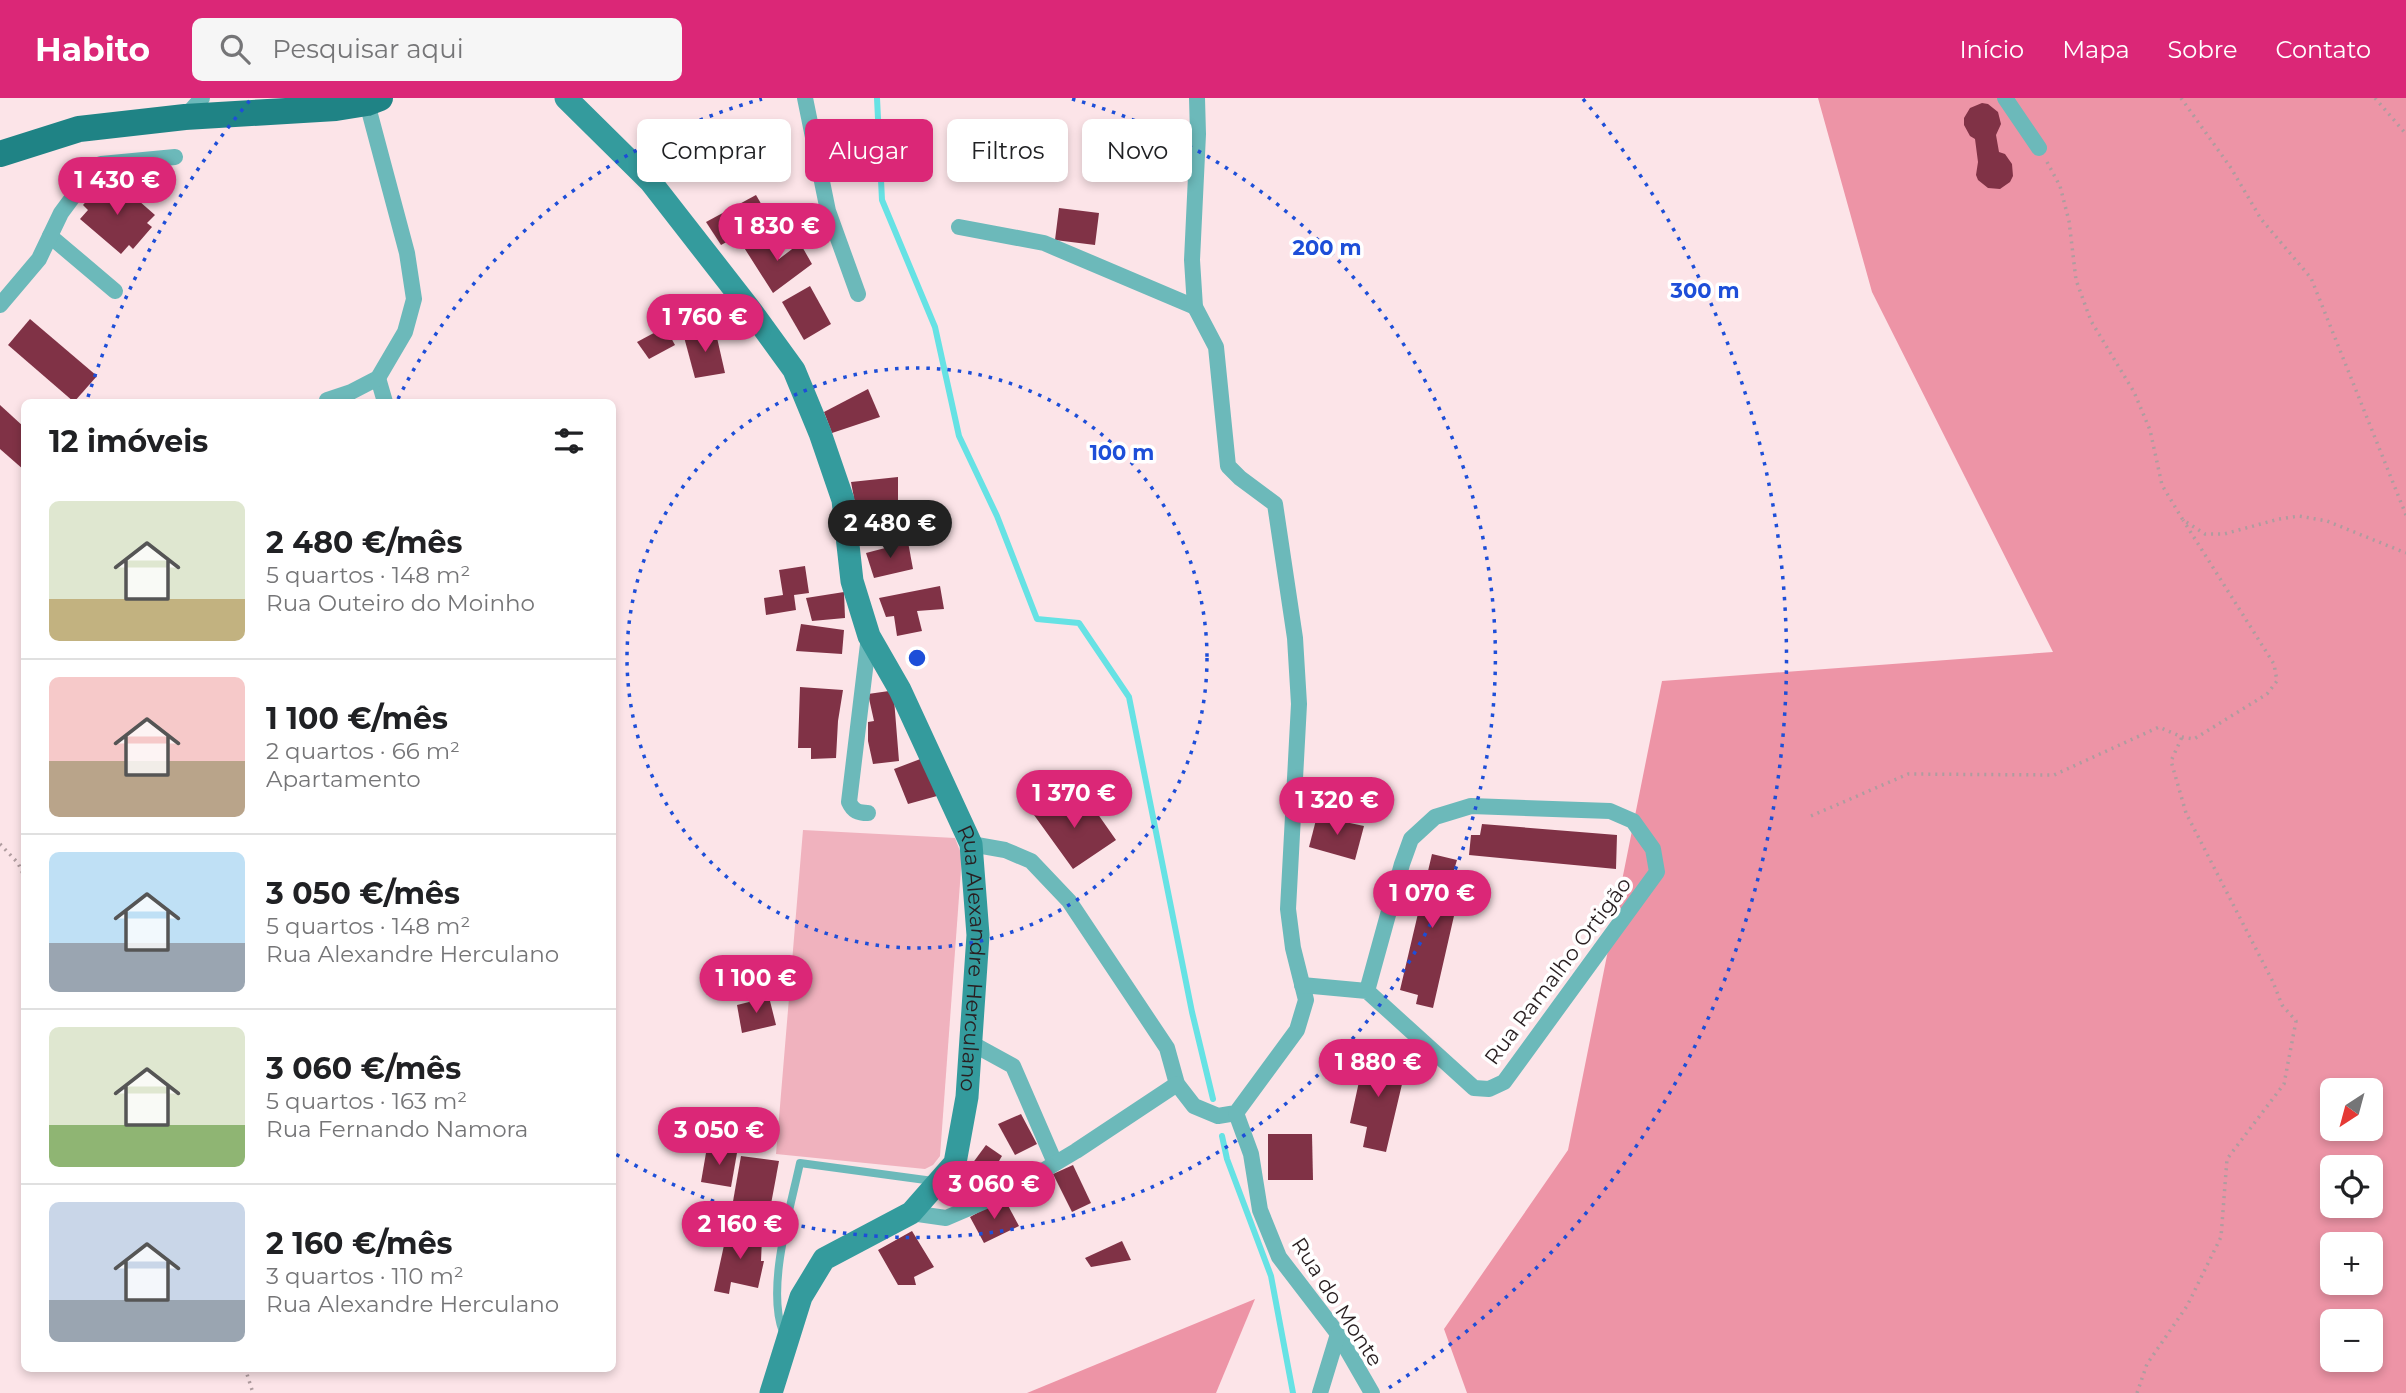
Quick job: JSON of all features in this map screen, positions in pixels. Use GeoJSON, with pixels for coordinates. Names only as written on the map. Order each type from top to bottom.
{"type":"FeatureCollection","features":[{"type":"Feature","properties":{"kind":"main road"},"geometry":{"type":"LineString","coordinates":[[0,154],[79,129],[193,107],[336,108],[374,100]]}},
{"type":"Feature","properties":{"kind":"street","name":"Rua Alexandre Herculano"},"geometry":{"type":"LineString","coordinates":[[566,98],[650,181],[794,370],[820,433],[843,500],[852,581],[869,636],[900,690],[971,844],[978,935],[967,1097],[955,1163],[911,1213],[824,1259],[801,1297],[771,1393]]}},
{"type":"Feature","properties":{"kind":"street"},"geometry":{"type":"LineString","coordinates":[[805,98],[828,211],[858,294]]}},
{"type":"Feature","properties":{"kind":"street"},"geometry":{"type":"LineString","coordinates":[[971,844],[1005,850],[1031,861],[1069,901],[1167,1048],[1177,1084],[1194,1106],[1218,1116],[1236,1113],[1297,1030],[1306,1000],[1293,948],[1288,909],[1299,704],[1295,638],[1275,504],[1228,466],[1216,346],[1195,307],[1192,260],[1198,134],[1197,98]]}},
{"type":"Feature","properties":{"kind":"street"},"geometry":{"type":"LineString","coordinates":[[2005,98],[2039,148]]}},
{"type":"Feature","properties":{"kind":"street"},"geometry":{"type":"LineString","coordinates":[[330,399],[379,378],[405,332],[414,299],[407,253],[374,100]]}},
{"type":"Feature","properties":{"kind":"street"},"geometry":{"type":"LineString","coordinates":[[0,305],[38,259],[61,213],[101,164],[174,157]]}},
{"type":"Feature","properties":{"kind":"street"},"geometry":{"type":"LineString","coordinates":[[959,227],[1044,243],[1195,307]]}},
{"type":"Feature","properties":{"kind":"street"},"geometry":{"type":"LineString","coordinates":[[50,236],[115,291]]}},
{"type":"Feature","properties":{"kind":"street"},"geometry":{"type":"LineString","coordinates":[[379,378],[384,399]]}},
{"type":"Feature","properties":{"kind":"street"},"geometry":{"type":"LineString","coordinates":[[868,813],[859,813],[852,809],[849,802],[869,636]]}},
{"type":"Feature","properties":{"kind":"street","name":"Rua Ramalho Ortigão"},"geometry":{"type":"LineString","coordinates":[[1471,806],[1610,811],[1633,821],[1653,849],[1657,872],[1504,1082],[1489,1089],[1474,1088],[1367,991],[1411,839],[1435,817],[1471,806]]}},
{"type":"Feature","properties":{"kind":"street"},"geometry":{"type":"LineString","coordinates":[[1302,985],[1367,991]]}},
{"type":"Feature","properties":{"kind":"street"},"geometry":{"type":"LineString","coordinates":[[971,1043],[1013,1066],[1055,1163]]}},
{"type":"Feature","properties":{"kind":"street"},"geometry":{"type":"LineString","coordinates":[[911,1213],[946,1218],[1009,1191],[1177,1084]]}},
{"type":"Feature","properties":{"kind":"street","name":"Rua do Monte"},"geometry":{"type":"LineString","coordinates":[[1236,1113],[1251,1154],[1260,1210],[1279,1257],[1338,1334],[1372,1393]]}},
{"type":"Feature","properties":{"kind":"street"},"geometry":{"type":"LineString","coordinates":[[1320,1393],[1338,1334]]}},
{"type":"Feature","properties":{"kind":"lane"},"geometry":{"type":"LineString","coordinates":[[787,1341],[778,1317],[780,1261],[800,1163],[939,1182]]}},
{"type":"Feature","properties":{"kind":"path"},"geometry":{"type":"LineString","coordinates":[[2181,98],[2231,168],[2261,219],[2311,278],[2406,515]]}},
{"type":"Feature","properties":{"kind":"path"},"geometry":{"type":"LineString","coordinates":[[2375,98],[2406,134]]}},
{"type":"Feature","properties":{"kind":"path"},"geometry":{"type":"LineString","coordinates":[[1811,816],[1908,774],[2054,775],[2159,727],[2194,739],[2267,694],[2277,681],[2274,664],[2162,485],[2150,430],[2134,392],[2091,321],[2076,280],[2069,220],[2060,186],[2039,148]]}},
{"type":"Feature","properties":{"kind":"path"},"geometry":{"type":"LineString","coordinates":[[2183,520],[2206,534],[2224,534],[2299,516],[2327,520],[2406,554]]}},
{"type":"Feature","properties":{"kind":"path"},"geometry":{"type":"LineString","coordinates":[[2137,1393],[2147,1364],[2188,1306],[2221,1237],[2227,1159],[2284,1084],[2296,1021],[2282,1005],[2273,982],[2186,813],[2171,761],[2182,737]]}},
{"type":"Feature","properties":{"kind":"path"},"geometry":{"type":"LineString","coordinates":[[0,844],[21,870]]}},
{"type":"Feature","properties":{"kind":"path"},"geometry":{"type":"LineString","coordinates":[[246,1372],[253,1393]]}},
{"type":"Feature","properties":{"kind":"shaded area"},"geometry":{"type":"Polygon","coordinates":[[[1818,98],[2406,98],[2406,1393],[1467,1393],[1444,1329],[1568,1150],[1662,681],[2053,652],[1872,292],[1818,98]]]}},
{"type":"Feature","properties":{"kind":"shaded area"},"geometry":{"type":"Polygon","coordinates":[[[803,830],[955,838],[962,856],[940,1156],[933,1165],[925,1169],[776,1154],[803,830]]]}},
{"type":"Feature","properties":{"kind":"shaded area"},"geometry":{"type":"Polygon","coordinates":[[[1255,1299],[1216,1393],[1027,1393],[1255,1299]]]}},
{"type":"Feature","properties":{"kind":"building"},"geometry":{"type":"Polygon","coordinates":[[[1982,103],[1998,112],[2001,124],[1996,135],[1999,152],[2005,154],[2012,164],[2013,176],[2010,182],[2000,189],[1988,188],[1978,180],[1975,139],[1964,125],[1964,118],[1970,108],[1982,103]]]}},
{"type":"Feature","properties":{"kind":"building"},"geometry":{"type":"Polygon","coordinates":[[[114,179],[155,215],[147,223],[152,227],[133,249],[129,245],[121,254],[80,219],[88,210],[83,205],[102,184],[106,188],[114,179]]]}},
{"type":"Feature","properties":{"kind":"building"},"geometry":{"type":"Polygon","coordinates":[[[756,195],[770,219],[721,245],[706,222],[756,195]]]}},
{"type":"Feature","properties":{"kind":"building"},"geometry":{"type":"Polygon","coordinates":[[[1059,208],[1099,213],[1095,245],[1055,240],[1059,208]]]}},
{"type":"Feature","properties":{"kind":"building"},"geometry":{"type":"Polygon","coordinates":[[[764,235],[779,259],[800,243],[812,264],[773,293],[743,246],[764,235]]]}},
{"type":"Feature","properties":{"kind":"building"},"geometry":{"type":"Polygon","coordinates":[[[810,286],[831,324],[804,340],[782,302],[810,286]]]}},
{"type":"Feature","properties":{"kind":"building"},"geometry":{"type":"Polygon","coordinates":[[[30,319],[97,376],[77,399],[71,399],[8,345],[30,319]]]}},
{"type":"Feature","properties":{"kind":"building"},"geometry":{"type":"Polygon","coordinates":[[[665,327],[675,345],[649,359],[637,342],[665,327]]]}},
{"type":"Feature","properties":{"kind":"building"},"geometry":{"type":"Polygon","coordinates":[[[715,329],[725,373],[695,378],[684,337],[715,329]]]}},
{"type":"Feature","properties":{"kind":"building"},"geometry":{"type":"Polygon","coordinates":[[[868,389],[880,417],[832,433],[824,412],[868,389]]]}},
{"type":"Feature","properties":{"kind":"building"},"geometry":{"type":"Polygon","coordinates":[[[0,405],[21,424],[21,467],[0,449],[0,405]]]}},
{"type":"Feature","properties":{"kind":"building"},"geometry":{"type":"Polygon","coordinates":[[[898,477],[898,505],[856,509],[851,482],[898,477]]]}},
{"type":"Feature","properties":{"kind":"building"},"geometry":{"type":"Polygon","coordinates":[[[908,542],[913,569],[874,578],[866,553],[908,542]]]}},
{"type":"Feature","properties":{"kind":"building"},"geometry":{"type":"Polygon","coordinates":[[[805,566],[809,593],[794,595],[796,610],[766,615],[764,598],[783,595],[779,570],[805,566]]]}},
{"type":"Feature","properties":{"kind":"building"},"geometry":{"type":"Polygon","coordinates":[[[940,586],[944,609],[917,611],[922,631],[897,636],[894,616],[886,617],[879,598],[940,586]]]}},
{"type":"Feature","properties":{"kind":"building"},"geometry":{"type":"Polygon","coordinates":[[[844,592],[845,618],[812,621],[806,598],[844,592]]]}},
{"type":"Feature","properties":{"kind":"building"},"geometry":{"type":"Polygon","coordinates":[[[801,624],[844,630],[842,654],[796,651],[801,624]]]}},
{"type":"Feature","properties":{"kind":"building"},"geometry":{"type":"Polygon","coordinates":[[[800,687],[843,690],[836,758],[811,759],[811,748],[798,748],[800,687]]]}},
{"type":"Feature","properties":{"kind":"building"},"geometry":{"type":"Polygon","coordinates":[[[889,691],[894,699],[899,761],[873,764],[868,741],[868,722],[874,721],[868,694],[889,691]]]}},
{"type":"Feature","properties":{"kind":"building"},"geometry":{"type":"Polygon","coordinates":[[[923,758],[937,796],[908,804],[894,769],[923,758]]]}},
{"type":"Feature","properties":{"kind":"building"},"geometry":{"type":"Polygon","coordinates":[[[1067,792],[1079,810],[1084,807],[1087,815],[1095,810],[1116,840],[1073,869],[1034,815],[1067,792]]]}},
{"type":"Feature","properties":{"kind":"building"},"geometry":{"type":"Polygon","coordinates":[[[1317,816],[1364,826],[1355,860],[1309,847],[1317,816]]]}},
{"type":"Feature","properties":{"kind":"building"},"geometry":{"type":"Polygon","coordinates":[[[1482,824],[1617,835],[1616,869],[1469,855],[1471,835],[1480,835],[1482,824]]]}},
{"type":"Feature","properties":{"kind":"building"},"geometry":{"type":"Polygon","coordinates":[[[1432,854],[1457,860],[1454,870],[1464,872],[1433,1008],[1416,1004],[1418,995],[1400,990],[1432,854]]]}},
{"type":"Feature","properties":{"kind":"building"},"geometry":{"type":"Polygon","coordinates":[[[769,997],[776,1025],[742,1033],[737,1005],[769,997]]]}},
{"type":"Feature","properties":{"kind":"building"},"geometry":{"type":"Polygon","coordinates":[[[1365,1054],[1407,1063],[1386,1152],[1363,1147],[1367,1127],[1350,1123],[1365,1054]]]}},
{"type":"Feature","properties":{"kind":"building"},"geometry":{"type":"Polygon","coordinates":[[[1021,1114],[1037,1144],[1015,1155],[998,1124],[1021,1114]]]}},
{"type":"Feature","properties":{"kind":"building"},"geometry":{"type":"Polygon","coordinates":[[[1268,1134],[1312,1134],[1313,1180],[1268,1180],[1268,1134]]]}},
{"type":"Feature","properties":{"kind":"building"},"geometry":{"type":"Polygon","coordinates":[[[986,1145],[1002,1156],[990,1176],[972,1164],[986,1145]]]}},
{"type":"Feature","properties":{"kind":"building"},"geometry":{"type":"Polygon","coordinates":[[[707,1147],[737,1153],[731,1187],[701,1182],[707,1147]]]}},
{"type":"Feature","properties":{"kind":"building"},"geometry":{"type":"Polygon","coordinates":[[[741,1156],[779,1161],[769,1215],[732,1207],[741,1156]]]}},
{"type":"Feature","properties":{"kind":"building"},"geometry":{"type":"Polygon","coordinates":[[[1073,1165],[1091,1203],[1072,1212],[1053,1174],[1073,1165]]]}},
{"type":"Feature","properties":{"kind":"building"},"geometry":{"type":"Polygon","coordinates":[[[1004,1198],[1019,1226],[984,1243],[970,1217],[1004,1198]]]}},
{"type":"Feature","properties":{"kind":"building"},"geometry":{"type":"Polygon","coordinates":[[[728,1227],[751,1230],[751,1236],[762,1239],[761,1261],[764,1261],[758,1288],[731,1282],[729,1294],[714,1291],[728,1227]]]}},
{"type":"Feature","properties":{"kind":"building"},"geometry":{"type":"Polygon","coordinates":[[[912,1231],[934,1267],[914,1277],[916,1285],[898,1285],[878,1250],[912,1231]]]}},
{"type":"Feature","properties":{"kind":"building"},"geometry":{"type":"Polygon","coordinates":[[[1122,1241],[1131,1260],[1091,1267],[1085,1258],[1122,1241]]]}},
{"type":"Feature","properties":{"kind":"waterway"},"geometry":{"type":"LineString","coordinates":[[877,98],[882,200],[935,327],[959,436],[997,516],[1037,619],[1079,623],[1129,697],[1192,1012],[1213,1099]]}},
{"type":"Feature","properties":{"kind":"waterway"},"geometry":{"type":"LineString","coordinates":[[1222,1136],[1227,1159],[1271,1276],[1293,1393]]}}]}
